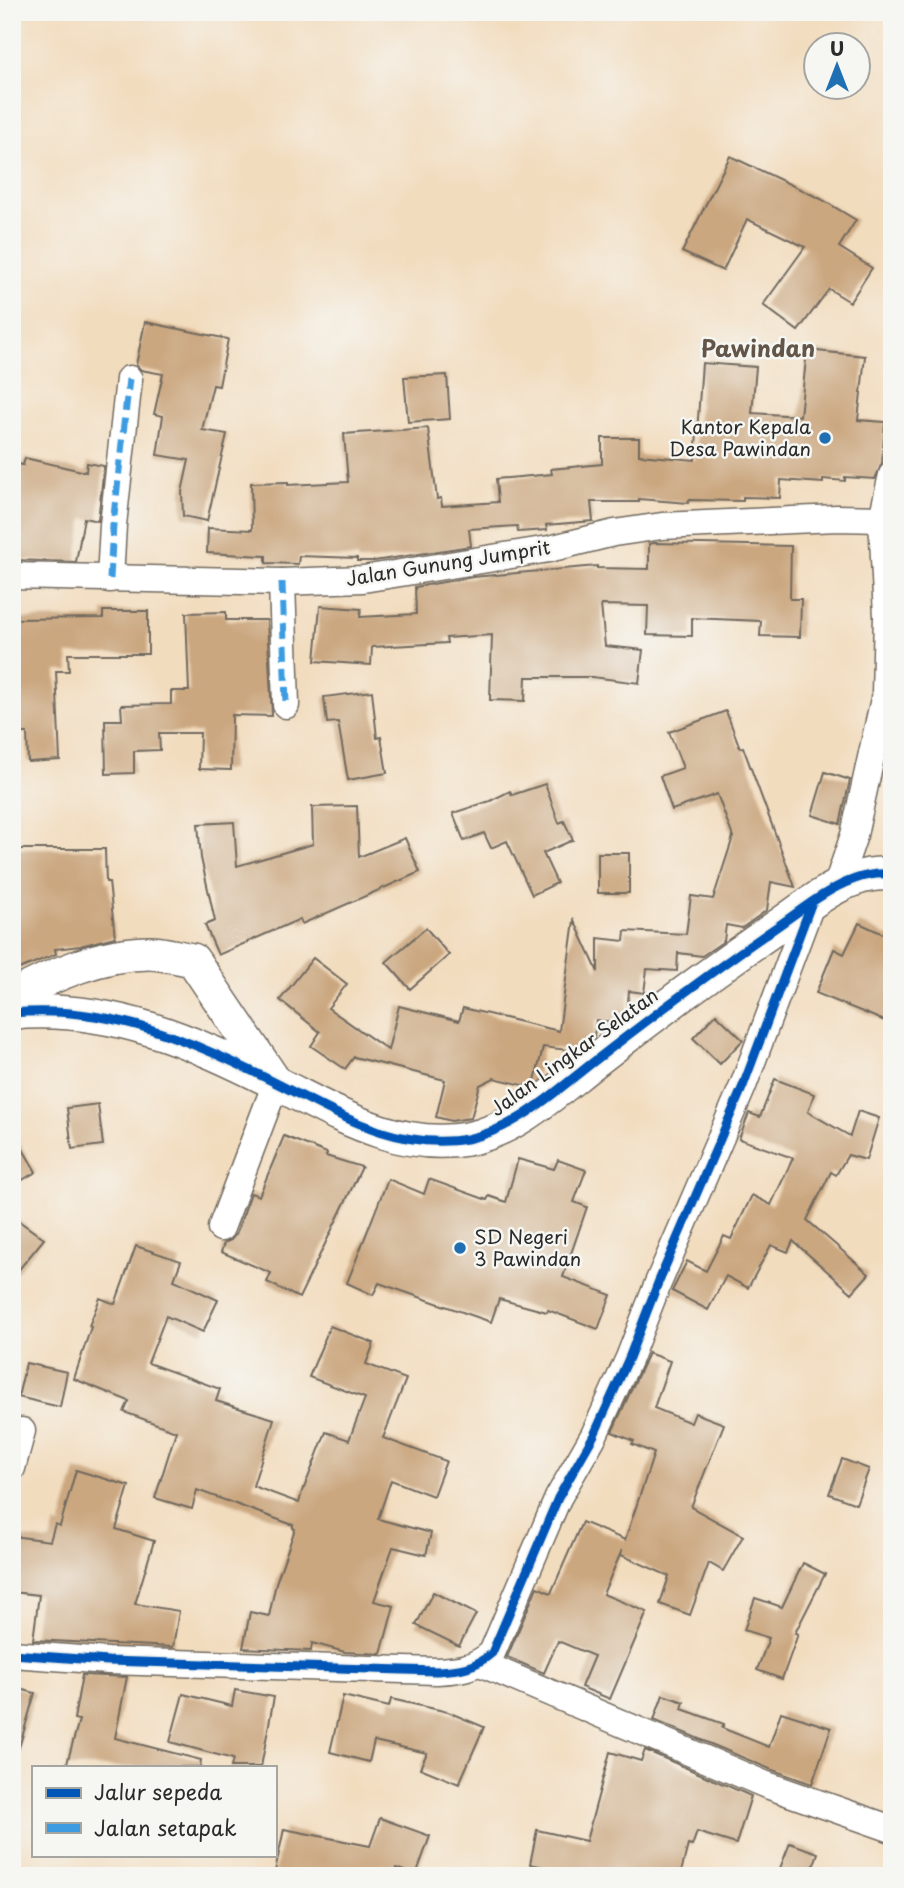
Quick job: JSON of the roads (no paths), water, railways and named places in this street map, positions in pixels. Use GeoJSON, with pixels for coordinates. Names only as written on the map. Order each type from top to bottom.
{"type":"FeatureCollection","features":[{"type":"Feature","properties":{"kind":"street"},"geometry":{"type":"LineString","coordinates":[[110,579],[113,525],[129,379]]}},
{"type":"Feature","properties":{"kind":"street"},"geometry":{"type":"LineString","coordinates":[[12,1654],[108,1661],[437,1671],[464,1669],[480,1663],[492,1653],[558,1498],[594,1435],[629,1358],[658,1283],[824,895],[854,835],[885,694],[889,616],[882,520],[892,475]]}},
{"type":"Feature","properties":{"kind":"street","name":"Jalan Gunung Jumprit"},"geometry":{"type":"LineString","coordinates":[[12,576],[282,582],[363,579],[549,549],[614,533],[662,526],[837,518],[882,520]]}},
{"type":"Feature","properties":{"kind":"street"},"geometry":{"type":"LineString","coordinates":[[282,582],[286,705]]}},
{"type":"Feature","properties":{"kind":"street","name":"Jalan Lingkar Selatan"},"geometry":{"type":"LineString","coordinates":[[12,1013],[46,1010],[92,1014],[125,1021],[162,1033],[276,1083],[352,1123],[391,1136],[433,1141],[467,1139],[505,1128],[694,986],[824,895],[871,874],[892,874]]}},
{"type":"Feature","properties":{"kind":"street"},"geometry":{"type":"LineString","coordinates":[[12,997],[52,976],[111,956],[152,953],[193,960],[276,1083],[221,1228]]}},
{"type":"Feature","properties":{"kind":"street"},"geometry":{"type":"LineString","coordinates":[[12,1468],[22,1431]]}},
{"type":"Feature","properties":{"kind":"street"},"geometry":{"type":"LineString","coordinates":[[480,1663],[764,1784],[892,1829]]}},
{"type":"Feature","properties":{"kind":"place","name":"Kantor Kepala Desa Pawindan"},"geometry":{"type":"Point","coordinates":[825,438]}},
{"type":"Feature","properties":{"kind":"place","name":"SD Negeri 3 Pawindan"},"geometry":{"type":"Point","coordinates":[460,1248]}},
{"type":"Feature","properties":{"kind":"district","name":"Pawindan"},"geometry":{"type":"Point","coordinates":[758,349]}}]}
